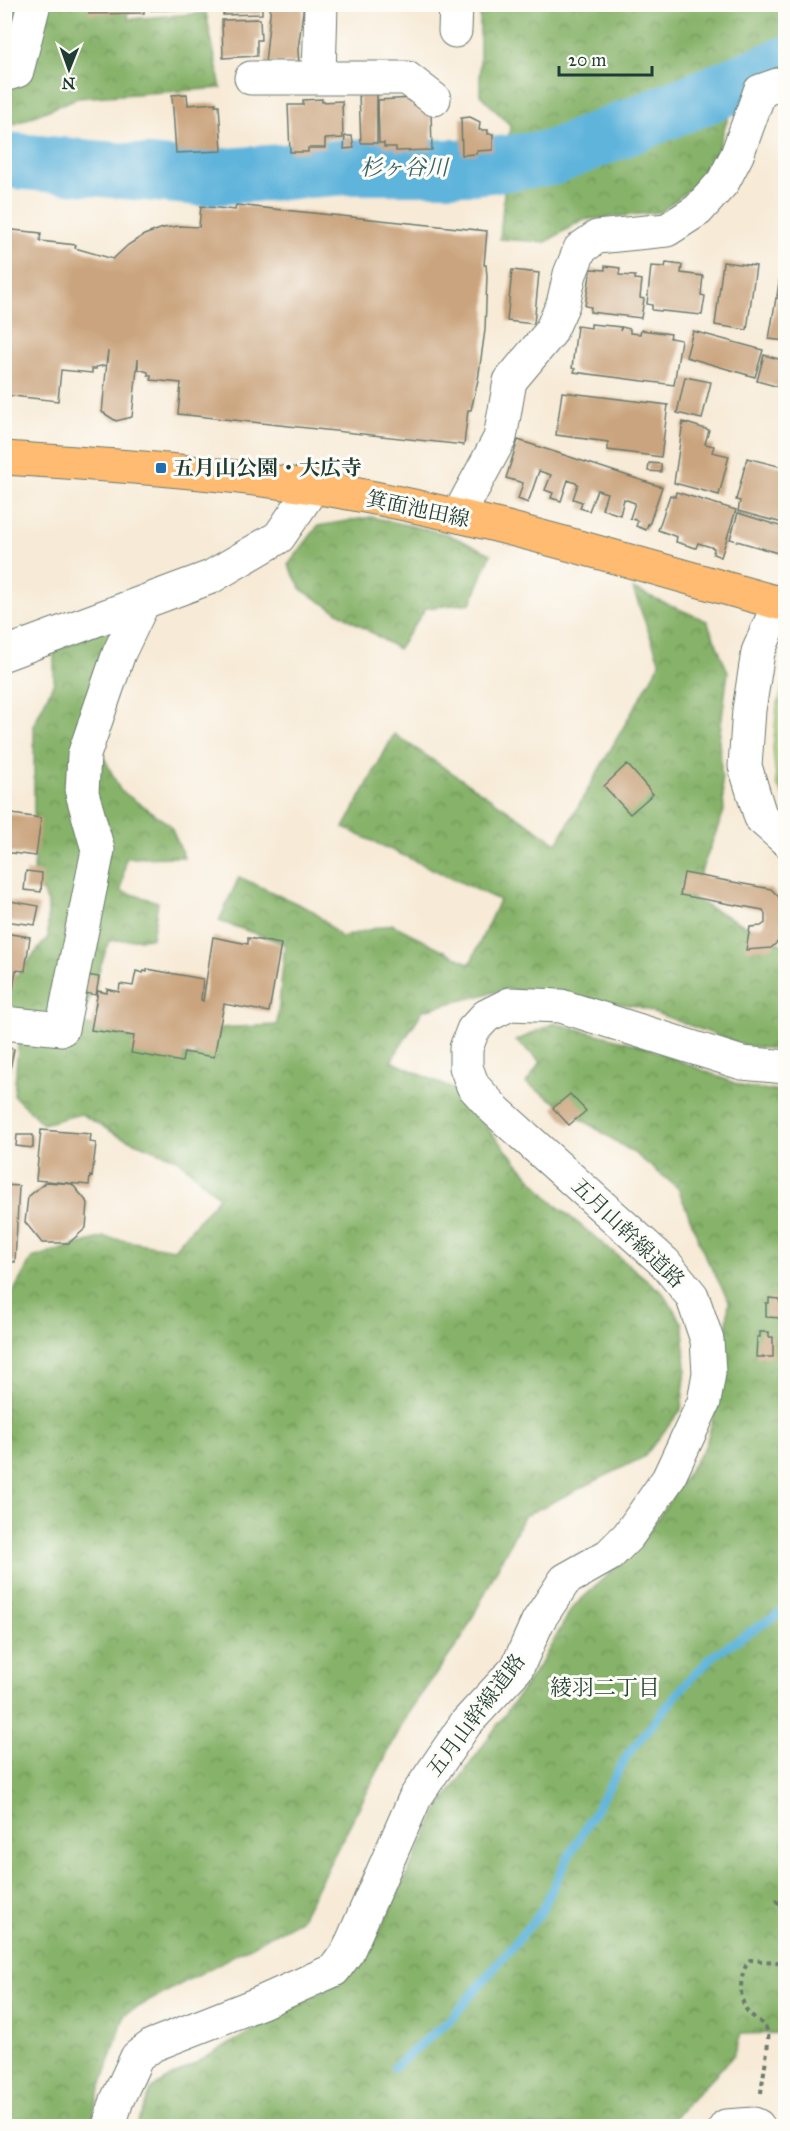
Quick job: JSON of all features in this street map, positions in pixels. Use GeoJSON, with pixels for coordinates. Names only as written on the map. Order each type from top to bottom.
{"type":"FeatureCollection","features":[{"type":"Feature","properties":{"kind":"main road","name":"箕面池田線"},"geometry":{"type":"LineString","coordinates":[[4,458],[161,468],[313,487],[458,516],[782,600]]}},
{"type":"Feature","properties":{"kind":"street"},"geometry":{"type":"LineString","coordinates":[[4,75],[17,71],[34,4]]}},
{"type":"Feature","properties":{"kind":"street"},"geometry":{"type":"LineString","coordinates":[[319,77],[321,4]]}},
{"type":"Feature","properties":{"kind":"street"},"geometry":{"type":"LineString","coordinates":[[251,78],[407,78],[434,99]]}},
{"type":"Feature","properties":{"kind":"street"},"geometry":{"type":"LineString","coordinates":[[458,516],[500,438],[510,381],[550,333],[580,249],[597,237],[667,230],[698,210],[723,182],[737,155],[760,91],[786,82]]}},
{"type":"Feature","properties":{"kind":"street"},"geometry":{"type":"LineString","coordinates":[[4,654],[212,577],[279,537],[313,487]]}},
{"type":"Feature","properties":{"kind":"street"},"geometry":{"type":"LineString","coordinates":[[782,600],[758,652],[748,710],[746,766],[761,818],[786,840]]}},
{"type":"Feature","properties":{"kind":"street"},"geometry":{"type":"LineString","coordinates":[[4,1023],[62,1029],[98,850],[82,793],[84,755],[119,652],[143,603]]}},
{"type":"Feature","properties":{"kind":"street","name":"五月山幹線道路"},"geometry":{"type":"LineString","coordinates":[[109,2127],[117,2100],[137,2057],[153,2045],[260,2003],[334,1970],[348,1951],[415,1798],[466,1723],[517,1668],[538,1621],[565,1580],[609,1554],[628,1536],[668,1479],[704,1402],[708,1373],[707,1340],[692,1296],[665,1263],[495,1110],[473,1086],[466,1067],[466,1048],[474,1030],[486,1016],[510,1004],[561,1006],[741,1063],[786,1066]]}},
{"type":"Feature","properties":{"kind":"path"},"geometry":{"type":"LineString","coordinates":[[786,1898],[777,1901],[786,1914]]}},
{"type":"Feature","properties":{"kind":"path"},"geometry":{"type":"LineString","coordinates":[[746,2126],[761,2105],[763,2069],[769,2035],[765,2026],[746,2010],[741,1994],[744,1967],[750,1960],[777,1962],[786,1967]]}},
{"type":"Feature","properties":{"kind":"green space"},"geometry":{"type":"Polygon","coordinates":[[[5,5],[124,5],[129,19],[206,13],[221,88],[77,98],[5,128],[5,5]]]}},
{"type":"Feature","properties":{"kind":"green space"},"geometry":{"type":"Polygon","coordinates":[[[480,5],[785,5],[785,57],[731,109],[710,172],[661,212],[582,220],[546,242],[500,239],[510,125],[480,95],[480,5]]]}},
{"type":"Feature","properties":{"kind":"green space"},"geometry":{"type":"Polygon","coordinates":[[[371,517],[447,534],[491,554],[471,603],[426,608],[398,649],[302,590],[288,565],[318,526],[371,517]]]}},
{"type":"Feature","properties":{"kind":"green space"},"geometry":{"type":"Polygon","coordinates":[[[633,589],[707,621],[728,672],[719,740],[724,811],[691,898],[785,946],[785,1051],[743,1045],[637,1006],[507,989],[423,1010],[391,1061],[453,1089],[551,1201],[663,1293],[683,1324],[686,1369],[681,1410],[644,1457],[524,1516],[462,1638],[410,1710],[300,1920],[125,2014],[98,2096],[91,2126],[5,2126],[5,1295],[12,1294],[32,1258],[103,1237],[174,1249],[219,1197],[178,1159],[119,1136],[81,1114],[43,1124],[14,1096],[18,1045],[5,1030],[5,990],[48,937],[48,903],[34,875],[34,724],[54,682],[54,652],[111,625],[119,647],[102,753],[120,790],[170,825],[184,857],[126,858],[121,891],[158,902],[152,938],[109,941],[81,1023],[194,1057],[220,1028],[277,1025],[285,944],[219,921],[239,877],[313,911],[341,937],[392,924],[470,964],[499,900],[344,828],[394,734],[557,843],[660,663],[633,589]]]}},
{"type":"Feature","properties":{"kind":"green space"},"geometry":{"type":"Polygon","coordinates":[[[785,679],[785,798],[777,785],[773,750],[777,708],[785,679]]]}},
{"type":"Feature","properties":{"kind":"green space"},"geometry":{"type":"Polygon","coordinates":[[[554,1023],[643,1046],[744,1087],[785,1092],[785,2033],[741,2034],[734,2055],[666,2126],[137,2126],[152,2088],[345,1978],[368,1954],[440,1807],[543,1660],[572,1608],[641,1544],[706,1445],[721,1386],[729,1301],[705,1256],[678,1188],[634,1153],[526,1083],[541,1062],[516,1041],[554,1023]]]}},
{"type":"Feature","properties":{"kind":"building"},"geometry":{"type":"Polygon","coordinates":[[[89,4],[144,4],[144,13],[89,14],[89,4]]]}},
{"type":"Feature","properties":{"kind":"building"},"geometry":{"type":"Polygon","coordinates":[[[151,4],[197,4],[197,9],[151,10],[151,4]]]}},
{"type":"Feature","properties":{"kind":"building"},"geometry":{"type":"Polygon","coordinates":[[[271,4],[304,4],[298,50],[299,63],[265,64],[271,4]]]}},
{"type":"Feature","properties":{"kind":"building"},"geometry":{"type":"Polygon","coordinates":[[[223,5],[262,5],[262,14],[223,15],[223,5]]]}},
{"type":"Feature","properties":{"kind":"building"},"geometry":{"type":"Polygon","coordinates":[[[260,19],[261,40],[257,40],[257,56],[223,58],[222,20],[260,19]]]}},
{"type":"Feature","properties":{"kind":"building"},"geometry":{"type":"Polygon","coordinates":[[[377,93],[377,143],[361,143],[359,94],[377,93]]]}},
{"type":"Feature","properties":{"kind":"building"},"geometry":{"type":"Polygon","coordinates":[[[187,94],[188,105],[216,103],[215,105],[219,105],[222,151],[176,153],[172,95],[187,94]]]}},
{"type":"Feature","properties":{"kind":"building"},"geometry":{"type":"Polygon","coordinates":[[[413,98],[431,110],[432,150],[396,151],[396,147],[384,147],[384,143],[379,143],[378,100],[413,98]]]}},
{"type":"Feature","properties":{"kind":"building"},"geometry":{"type":"Polygon","coordinates":[[[322,99],[322,102],[342,101],[343,138],[325,139],[325,148],[308,148],[308,152],[290,152],[288,105],[303,105],[303,100],[322,99]]]}},
{"type":"Feature","properties":{"kind":"building"},"geometry":{"type":"Polygon","coordinates":[[[470,117],[480,122],[479,130],[488,130],[488,134],[493,134],[493,150],[462,155],[461,118],[470,117]]]}},
{"type":"Feature","properties":{"kind":"building"},"geometry":{"type":"Polygon","coordinates":[[[345,136],[352,136],[354,148],[344,149],[345,136]]]}},
{"type":"Feature","properties":{"kind":"building"},"geometry":{"type":"Polygon","coordinates":[[[236,205],[487,231],[484,265],[486,265],[487,276],[485,330],[478,380],[471,410],[468,410],[464,445],[178,414],[181,383],[151,380],[148,372],[138,369],[138,359],[132,417],[116,421],[102,412],[108,351],[106,365],[92,369],[92,373],[61,370],[58,401],[4,395],[4,229],[41,233],[40,241],[76,245],[75,248],[113,259],[128,245],[144,235],[163,228],[199,227],[201,206],[235,210],[236,205]]]}},
{"type":"Feature","properties":{"kind":"building"},"geometry":{"type":"Polygon","coordinates":[[[783,255],[786,255],[786,297],[777,296],[783,255]]]}},
{"type":"Feature","properties":{"kind":"building"},"geometry":{"type":"Polygon","coordinates":[[[723,262],[756,266],[747,330],[715,325],[723,262]]]}},
{"type":"Feature","properties":{"kind":"building"},"geometry":{"type":"Polygon","coordinates":[[[666,263],[682,265],[681,273],[703,276],[701,295],[705,296],[702,315],[652,310],[652,305],[647,304],[651,266],[665,267],[666,263]]]}},
{"type":"Feature","properties":{"kind":"building"},"geometry":{"type":"Polygon","coordinates":[[[605,266],[620,268],[619,275],[635,276],[635,279],[642,280],[640,298],[644,299],[641,318],[590,312],[591,307],[585,306],[591,269],[605,270],[605,266]]]}},
{"type":"Feature","properties":{"kind":"building"},"geometry":{"type":"Polygon","coordinates":[[[512,270],[539,273],[534,324],[507,321],[512,270]]]}},
{"type":"Feature","properties":{"kind":"building"},"geometry":{"type":"Polygon","coordinates":[[[776,298],[786,300],[786,341],[769,339],[776,298]]]}},
{"type":"Feature","properties":{"kind":"building"},"geometry":{"type":"Polygon","coordinates":[[[591,324],[621,327],[620,331],[622,327],[630,329],[630,333],[640,334],[641,330],[671,334],[670,338],[681,340],[674,385],[574,372],[575,369],[572,368],[577,326],[591,328],[591,324]]]}},
{"type":"Feature","properties":{"kind":"building"},"geometry":{"type":"Polygon","coordinates":[[[693,331],[763,350],[755,377],[686,357],[693,331]]]}},
{"type":"Feature","properties":{"kind":"building"},"geometry":{"type":"Polygon","coordinates":[[[764,355],[786,361],[786,389],[757,381],[764,355]]]}},
{"type":"Feature","properties":{"kind":"building"},"geometry":{"type":"Polygon","coordinates":[[[685,377],[711,382],[702,419],[677,413],[685,377]]]}},
{"type":"Feature","properties":{"kind":"building"},"geometry":{"type":"Polygon","coordinates":[[[562,392],[668,405],[661,457],[608,450],[608,442],[556,435],[562,392]]]}},
{"type":"Feature","properties":{"kind":"building"},"geometry":{"type":"Polygon","coordinates":[[[683,422],[709,430],[705,444],[714,446],[712,452],[729,456],[719,495],[674,483],[683,422]]]}},
{"type":"Feature","properties":{"kind":"building"},"geometry":{"type":"Polygon","coordinates":[[[518,440],[662,487],[646,530],[636,526],[638,521],[630,518],[635,503],[624,499],[620,515],[602,509],[607,493],[597,490],[589,511],[580,508],[582,502],[573,499],[578,484],[568,480],[561,501],[551,498],[553,493],[545,490],[551,475],[539,471],[528,503],[518,499],[523,483],[506,478],[518,440]]]}},
{"type":"Feature","properties":{"kind":"building"},"geometry":{"type":"Polygon","coordinates":[[[747,458],[786,468],[786,524],[738,511],[740,501],[736,500],[747,458]]]}},
{"type":"Feature","properties":{"kind":"building"},"geometry":{"type":"Polygon","coordinates":[[[649,463],[661,464],[661,472],[648,471],[649,463]]]}},
{"type":"Feature","properties":{"kind":"building"},"geometry":{"type":"Polygon","coordinates":[[[676,492],[736,510],[721,557],[713,554],[714,548],[698,543],[696,548],[676,542],[677,537],[658,530],[670,495],[675,497],[676,492]]]}},
{"type":"Feature","properties":{"kind":"building"},"geometry":{"type":"Polygon","coordinates":[[[738,513],[786,528],[786,538],[781,554],[730,539],[738,513]]]}},
{"type":"Feature","properties":{"kind":"building"},"geometry":{"type":"Polygon","coordinates":[[[627,764],[653,794],[630,814],[604,786],[627,764]]]}},
{"type":"Feature","properties":{"kind":"building"},"geometry":{"type":"Polygon","coordinates":[[[4,813],[41,818],[36,856],[4,852],[4,813]]]}},
{"type":"Feature","properties":{"kind":"building"},"geometry":{"type":"Polygon","coordinates":[[[26,871],[42,873],[41,892],[24,890],[26,871]]]}},
{"type":"Feature","properties":{"kind":"building"},"geometry":{"type":"Polygon","coordinates":[[[684,873],[771,889],[786,904],[784,936],[771,948],[746,950],[750,927],[761,926],[765,923],[763,910],[680,895],[684,873]]]}},
{"type":"Feature","properties":{"kind":"building"},"geometry":{"type":"Polygon","coordinates":[[[4,900],[39,906],[35,925],[4,921],[4,900]]]}},
{"type":"Feature","properties":{"kind":"building"},"geometry":{"type":"Polygon","coordinates":[[[4,933],[30,937],[25,971],[16,970],[13,990],[4,989],[4,933]]]}},
{"type":"Feature","properties":{"kind":"building"},"geometry":{"type":"Polygon","coordinates":[[[213,937],[248,944],[248,938],[281,944],[269,1012],[224,1004],[214,1057],[184,1052],[182,1062],[131,1053],[134,1036],[91,1030],[98,991],[107,993],[107,989],[119,992],[120,984],[133,986],[136,971],[143,973],[147,972],[147,969],[203,979],[201,1000],[203,1001],[213,937]]]}},
{"type":"Feature","properties":{"kind":"building"},"geometry":{"type":"Polygon","coordinates":[[[87,975],[99,977],[96,995],[84,993],[87,975]]]}},
{"type":"Feature","properties":{"kind":"building"},"geometry":{"type":"Polygon","coordinates":[[[4,1047],[14,1049],[9,1074],[4,1073],[4,1047]]]}},
{"type":"Feature","properties":{"kind":"building"},"geometry":{"type":"Polygon","coordinates":[[[570,1094],[586,1111],[569,1125],[553,1108],[570,1094]]]}},
{"type":"Feature","properties":{"kind":"building"},"geometry":{"type":"Polygon","coordinates":[[[41,1130],[91,1134],[90,1142],[96,1143],[89,1185],[36,1180],[41,1130]]]}},
{"type":"Feature","properties":{"kind":"building"},"geometry":{"type":"Polygon","coordinates":[[[17,1135],[33,1135],[33,1148],[16,1146],[17,1135]]]}},
{"type":"Feature","properties":{"kind":"building"},"geometry":{"type":"Polygon","coordinates":[[[46,1182],[72,1184],[88,1203],[86,1228],[69,1243],[42,1243],[25,1222],[28,1197],[46,1182]]]}},
{"type":"Feature","properties":{"kind":"building"},"geometry":{"type":"Polygon","coordinates":[[[4,1185],[19,1186],[15,1262],[9,1262],[8,1282],[4,1281],[4,1185]]]}},
{"type":"Feature","properties":{"kind":"building"},"geometry":{"type":"Polygon","coordinates":[[[769,1298],[779,1299],[782,1303],[782,1318],[766,1317],[766,1303],[769,1303],[769,1298]]]}},
{"type":"Feature","properties":{"kind":"building"},"geometry":{"type":"Polygon","coordinates":[[[760,1332],[769,1332],[769,1337],[773,1337],[773,1357],[756,1357],[757,1337],[760,1337],[760,1332]]]}},
{"type":"Feature","properties":{"kind":"waterway","name":"杉ヶ谷川"},"geometry":{"type":"LineString","coordinates":[[4,160],[201,178],[348,167],[473,167],[551,158],[786,64]]}},
{"type":"Feature","properties":{"kind":"waterway"},"geometry":{"type":"LineString","coordinates":[[394,2067],[452,2018],[541,1912],[565,1863],[628,1754],[688,1681],[714,1655],[786,1609]]}},
{"type":"Feature","properties":{"kind":"place","name":"五月山公園・大広寺"},"geometry":{"type":"Point","coordinates":[161,468]}},
{"type":"Feature","properties":{"kind":"district","name":"綾羽二丁目"},"geometry":{"type":"Point","coordinates":[605,1687]}}]}
